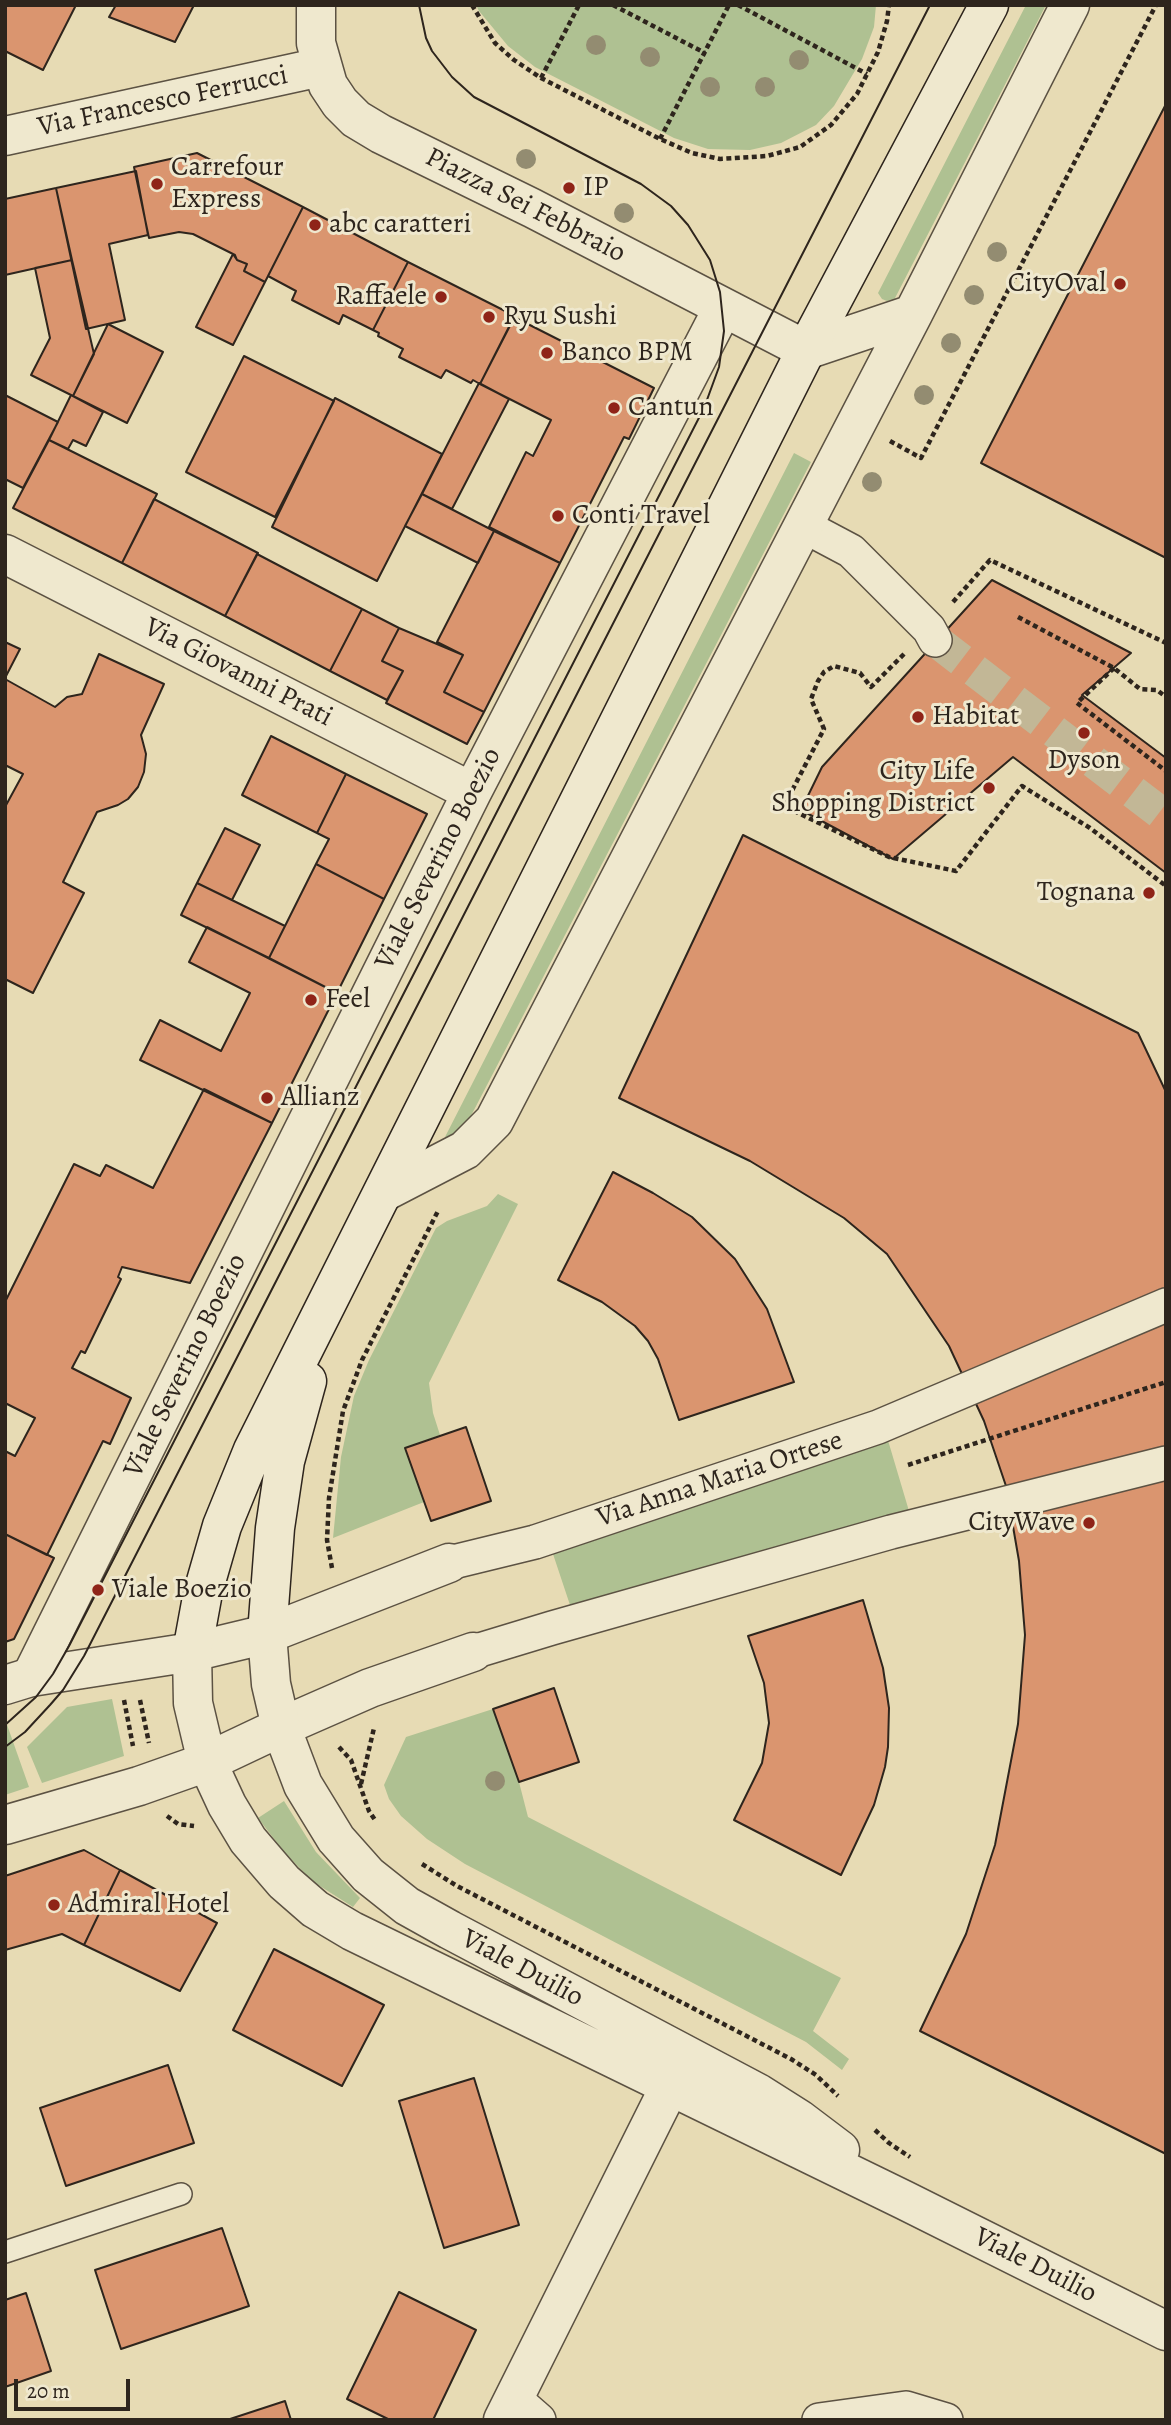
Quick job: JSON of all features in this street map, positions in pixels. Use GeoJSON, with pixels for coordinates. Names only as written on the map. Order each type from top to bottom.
{"type":"FeatureCollection","features":[{"type":"Feature","properties":{"kind":"street","name":"Piazza Sei Febbraio"},"geometry":{"type":"LineString","coordinates":[[316,5],[316,43],[321,67],[328,85],[340,103],[356,119],[806,349]]}},
{"type":"Feature","properties":{"kind":"street"},"geometry":{"type":"LineString","coordinates":[[192,1652],[202,1592],[222,1526],[253,1450],[806,349],[989,5]]}},
{"type":"Feature","properties":{"kind":"street"},"geometry":{"type":"LineString","coordinates":[[384,1192],[465,1150],[494,1121],[802,525],[868,430],[913,314],[1070,5]]}},
{"type":"Feature","properties":{"kind":"street","name":"Via Francesco Ferrucci"},"geometry":{"type":"LineString","coordinates":[[5,136],[321,67]]}},
{"type":"Feature","properties":{"kind":"street","name":"Viale Severino Boezio"},"geometry":{"type":"LineString","coordinates":[[18,1681],[472,792],[723,308]]}},
{"type":"Feature","properties":{"kind":"street"},"geometry":{"type":"LineString","coordinates":[[806,349],[913,314]]}},
{"type":"Feature","properties":{"kind":"street"},"geometry":{"type":"LineString","coordinates":[[802,525],[850,551],[932,634]]}},
{"type":"Feature","properties":{"kind":"street","name":"Via Giovanni Prati"},"geometry":{"type":"LineString","coordinates":[[5,554],[472,792]]}},
{"type":"Feature","properties":{"kind":"street","name":"Via Anna Maria Ortese"},"geometry":{"type":"LineString","coordinates":[[18,1681],[192,1652],[267,1634],[449,1563],[535,1542],[878,1427],[1166,1305]]}},
{"type":"Feature","properties":{"kind":"street"},"geometry":{"type":"LineString","coordinates":[[267,1634],[275,1528],[285,1461],[326,1307]]}},
{"type":"Feature","properties":{"kind":"street"},"geometry":{"type":"LineString","coordinates":[[5,1825],[137,1770],[207,1762],[370,1688],[473,1652],[891,1532],[1166,1463]]}},
{"type":"Feature","properties":{"kind":"street","name":"Viale Duilio"},"geometry":{"type":"LineString","coordinates":[[267,1634],[271,1684],[281,1727],[303,1786],[336,1839],[368,1875],[407,1906],[758,2093],[799,2119],[904,2200]]}},
{"type":"Feature","properties":{"kind":"street","name":"Viale Duilio"},"geometry":{"type":"LineString","coordinates":[[192,1652],[193,1703],[207,1762],[227,1805],[248,1840],[284,1882],[315,1909],[352,1931],[1166,2331]]}},
{"type":"Feature","properties":{"kind":"street"},"geometry":{"type":"LineString","coordinates":[[519,2413],[670,2086]]}},
{"type":"Feature","properties":{"kind":"street"},"geometry":{"type":"LineString","coordinates":[[819,2420],[906,2407],[946,2420]]}},
{"type":"Feature","properties":{"kind":"lane"},"geometry":{"type":"LineString","coordinates":[[5,2252],[181,2194]]}},
{"type":"Feature","properties":{"kind":"path"},"geometry":{"type":"LineString","coordinates":[[472,5],[474,13],[495,43],[541,78],[660,139],[692,153],[720,159],[767,156],[800,147],[831,125],[857,94],[878,52],[889,5]]}},
{"type":"Feature","properties":{"kind":"path"},"geometry":{"type":"LineString","coordinates":[[541,78],[579,5]]}},
{"type":"Feature","properties":{"kind":"path"},"geometry":{"type":"LineString","coordinates":[[613,5],[705,53]]}},
{"type":"Feature","properties":{"kind":"path"},"geometry":{"type":"LineString","coordinates":[[660,139],[729,5]]}},
{"type":"Feature","properties":{"kind":"path"},"geometry":{"type":"LineString","coordinates":[[738,5],[867,74]]}},
{"type":"Feature","properties":{"kind":"path"},"geometry":{"type":"LineString","coordinates":[[868,430],[921,458],[1156,5]]}},
{"type":"Feature","properties":{"kind":"path"},"geometry":{"type":"LineString","coordinates":[[1166,642],[990,560],[932,634],[871,687],[860,673],[834,666],[824,671],[811,699],[824,729],[784,806],[889,857],[956,871],[1022,786],[1090,828],[1166,886]]}},
{"type":"Feature","properties":{"kind":"path"},"geometry":{"type":"LineString","coordinates":[[1018,617],[1114,668],[1140,689],[1157,690],[1166,697]]}},
{"type":"Feature","properties":{"kind":"path"},"geometry":{"type":"LineString","coordinates":[[1114,668],[1077,703],[1166,771]]}},
{"type":"Feature","properties":{"kind":"path"},"geometry":{"type":"LineString","coordinates":[[330,1563],[327,1541],[329,1499],[343,1411],[362,1360],[444,1200]]}},
{"type":"Feature","properties":{"kind":"path"},"geometry":{"type":"LineString","coordinates":[[908,1465],[1166,1382]]}},
{"type":"Feature","properties":{"kind":"path"},"geometry":{"type":"LineString","coordinates":[[124,1696],[137,1770]]}},
{"type":"Feature","properties":{"kind":"path"},"geometry":{"type":"LineString","coordinates":[[139,1696],[150,1744]]}},
{"type":"Feature","properties":{"kind":"path"},"geometry":{"type":"LineString","coordinates":[[360,1785],[375,1722]]}},
{"type":"Feature","properties":{"kind":"path"},"geometry":{"type":"LineString","coordinates":[[339,1747],[351,1760],[369,1811],[380,1826]]}},
{"type":"Feature","properties":{"kind":"path"},"geometry":{"type":"LineString","coordinates":[[421,1864],[457,1886],[791,2059],[816,2075],[843,2101]]}},
{"type":"Feature","properties":{"kind":"path"},"geometry":{"type":"LineString","coordinates":[[871,2126],[889,2143],[914,2159]]}},
{"type":"Feature","properties":{"kind":"green space"},"geometry":{"type":"Polygon","coordinates":[[[476,5],[876,5],[874,27],[862,59],[834,106],[816,125],[781,143],[750,150],[708,149],[674,138],[535,67],[508,46],[476,5]]]}},
{"type":"Feature","properties":{"kind":"green space"},"geometry":{"type":"Polygon","coordinates":[[[1026,5],[1046,5],[894,300],[882,299],[878,293],[1026,5]]]}},
{"type":"Feature","properties":{"kind":"green space"},"geometry":{"type":"Polygon","coordinates":[[[794,453],[811,462],[461,1135],[445,1137],[794,453]]]}},
{"type":"Feature","properties":{"kind":"green space"},"geometry":{"type":"Polygon","coordinates":[[[498,1194],[518,1204],[429,1383],[433,1413],[440,1435],[406,1448],[424,1502],[333,1538],[341,1457],[354,1396],[369,1360],[436,1228],[487,1206],[498,1194]]]}},
{"type":"Feature","properties":{"kind":"green space"},"geometry":{"type":"Polygon","coordinates":[[[887,1437],[909,1511],[574,1617],[550,1545],[887,1437]]]}},
{"type":"Feature","properties":{"kind":"green space"},"geometry":{"type":"Polygon","coordinates":[[[112,1699],[124,1756],[42,1783],[27,1747],[67,1707],[112,1699]]]}},
{"type":"Feature","properties":{"kind":"green space"},"geometry":{"type":"Polygon","coordinates":[[[493,1709],[519,1782],[528,1817],[841,1978],[813,2031],[849,2059],[842,2070],[806,2042],[465,1864],[427,1839],[401,1816],[389,1799],[384,1785],[406,1737],[493,1709]]]}},
{"type":"Feature","properties":{"kind":"green space"},"geometry":{"type":"Polygon","coordinates":[[[5,1719],[29,1787],[5,1795],[5,1719]]]}},
{"type":"Feature","properties":{"kind":"green space"},"geometry":{"type":"Polygon","coordinates":[[[284,1801],[316,1852],[360,1898],[353,1907],[312,1881],[284,1852],[258,1818],[284,1801]]]}},
{"type":"Feature","properties":{"kind":"building"},"geometry":{"type":"Polygon","coordinates":[[[5,5],[76,5],[43,70],[5,51],[5,5]]]}},
{"type":"Feature","properties":{"kind":"building"},"geometry":{"type":"Polygon","coordinates":[[[116,5],[194,5],[175,42],[109,17],[116,5]]]}},
{"type":"Feature","properties":{"kind":"building","name":"CityOval"},"geometry":{"type":"Polygon","coordinates":[[[1166,104],[1166,558],[981,463],[1166,104]]]}},
{"type":"Feature","properties":{"kind":"building"},"geometry":{"type":"Polygon","coordinates":[[[197,153],[303,207],[265,282],[244,271],[247,264],[237,260],[235,255],[193,234],[179,232],[149,238],[134,167],[197,153]]]}},
{"type":"Feature","properties":{"kind":"building"},"geometry":{"type":"Polygon","coordinates":[[[136,171],[148,235],[109,244],[125,320],[86,329],[56,188],[136,171]]]}},
{"type":"Feature","properties":{"kind":"building"},"geometry":{"type":"Polygon","coordinates":[[[56,188],[72,260],[5,275],[5,199],[56,188]]]}},
{"type":"Feature","properties":{"kind":"building"},"geometry":{"type":"Polygon","coordinates":[[[303,207],[408,262],[373,330],[343,315],[339,324],[292,300],[296,291],[268,276],[303,207]]]}},
{"type":"Feature","properties":{"kind":"building"},"geometry":{"type":"Polygon","coordinates":[[[233,254],[237,260],[247,264],[244,271],[265,282],[233,345],[196,327],[233,254]]]}},
{"type":"Feature","properties":{"kind":"building"},"geometry":{"type":"Polygon","coordinates":[[[72,260],[94,354],[73,396],[31,375],[50,338],[35,268],[72,260]]]}},
{"type":"Feature","properties":{"kind":"building"},"geometry":{"type":"Polygon","coordinates":[[[408,262],[515,316],[480,384],[473,380],[471,383],[446,370],[441,378],[399,357],[403,349],[378,336],[379,333],[373,330],[408,262]]]}},
{"type":"Feature","properties":{"kind":"building"},"geometry":{"type":"Polygon","coordinates":[[[514,317],[654,388],[629,439],[624,437],[560,563],[489,527],[526,452],[533,456],[551,420],[480,384],[514,317]]]}},
{"type":"Feature","properties":{"kind":"building"},"geometry":{"type":"Polygon","coordinates":[[[108,324],[163,352],[127,423],[73,396],[108,324]]]}},
{"type":"Feature","properties":{"kind":"building"},"geometry":{"type":"Polygon","coordinates":[[[244,356],[334,401],[275,517],[186,472],[244,356]]]}},
{"type":"Feature","properties":{"kind":"building"},"geometry":{"type":"Polygon","coordinates":[[[479,383],[509,399],[452,509],[422,494],[479,383]]]}},
{"type":"Feature","properties":{"kind":"building"},"geometry":{"type":"Polygon","coordinates":[[[5,395],[58,422],[23,488],[5,479],[5,395]]]}},
{"type":"Feature","properties":{"kind":"building"},"geometry":{"type":"Polygon","coordinates":[[[71,395],[103,412],[86,446],[73,440],[68,449],[49,440],[71,395]]]}},
{"type":"Feature","properties":{"kind":"building"},"geometry":{"type":"Polygon","coordinates":[[[335,398],[442,454],[377,581],[272,527],[335,398]]]}},
{"type":"Feature","properties":{"kind":"building"},"geometry":{"type":"Polygon","coordinates":[[[49,440],[157,494],[122,563],[13,508],[49,440]]]}},
{"type":"Feature","properties":{"kind":"building"},"geometry":{"type":"Polygon","coordinates":[[[422,494],[494,531],[478,563],[405,526],[422,494]]]}},
{"type":"Feature","properties":{"kind":"building"},"geometry":{"type":"Polygon","coordinates":[[[154,499],[258,553],[225,616],[122,563],[154,499]]]}},
{"type":"Feature","properties":{"kind":"building"},"geometry":{"type":"Polygon","coordinates":[[[494,531],[560,563],[484,712],[444,692],[463,655],[437,642],[494,531]]]}},
{"type":"Feature","properties":{"kind":"building"},"geometry":{"type":"Polygon","coordinates":[[[257,554],[362,609],[330,671],[225,616],[257,554]]]}},
{"type":"Feature","properties":{"kind":"building","name":"City Life Shopping District"},"geometry":{"type":"Polygon","coordinates":[[[992,580],[1131,653],[1082,695],[1166,758],[1166,873],[1013,757],[893,859],[801,810],[822,767],[992,580]]]}},
{"type":"Feature","properties":{"kind":"building"},"geometry":{"type":"Polygon","coordinates":[[[362,609],[399,628],[382,661],[403,671],[387,700],[330,671],[362,609]]]}},
{"type":"Feature","properties":{"kind":"building"},"geometry":{"type":"Polygon","coordinates":[[[399,628],[463,655],[444,692],[484,712],[467,744],[386,703],[403,671],[382,661],[399,628]]]}},
{"type":"Feature","properties":{"kind":"building"},"geometry":{"type":"Polygon","coordinates":[[[5,642],[20,649],[5,678],[5,642]]]}},
{"type":"Feature","properties":{"kind":"building"},"geometry":{"type":"Polygon","coordinates":[[[99,654],[164,684],[141,735],[146,754],[144,772],[138,787],[128,799],[97,812],[63,882],[84,893],[33,993],[5,979],[5,807],[23,774],[5,765],[5,679],[55,707],[67,697],[82,694],[99,654]]]}},
{"type":"Feature","properties":{"kind":"building"},"geometry":{"type":"Polygon","coordinates":[[[271,736],[346,774],[317,833],[242,795],[271,736]]]}},
{"type":"Feature","properties":{"kind":"building"},"geometry":{"type":"Polygon","coordinates":[[[346,774],[427,814],[384,899],[316,864],[329,839],[317,833],[346,774]]]}},
{"type":"Feature","properties":{"kind":"building"},"geometry":{"type":"Polygon","coordinates":[[[225,828],[260,845],[232,900],[197,883],[225,828]]]}},
{"type":"Feature","properties":{"kind":"building","name":"CityWave"},"geometry":{"type":"Polygon","coordinates":[[[743,835],[1138,1033],[1166,1092],[1166,2154],[920,2031],[966,1934],[995,1845],[1018,1724],[1025,1635],[1019,1561],[1006,1486],[984,1421],[949,1346],[887,1254],[844,1218],[750,1161],[619,1098],[743,835]]]}},
{"type":"Feature","properties":{"kind":"building"},"geometry":{"type":"Polygon","coordinates":[[[316,864],[384,899],[337,993],[269,958],[316,864]]]}},
{"type":"Feature","properties":{"kind":"building"},"geometry":{"type":"Polygon","coordinates":[[[197,883],[285,926],[269,958],[181,915],[197,883]]]}},
{"type":"Feature","properties":{"kind":"building"},"geometry":{"type":"Polygon","coordinates":[[[207,927],[337,993],[272,1123],[140,1060],[160,1020],[221,1051],[250,993],[189,962],[207,927]]]}},
{"type":"Feature","properties":{"kind":"building"},"geometry":{"type":"Polygon","coordinates":[[[204,1089],[272,1123],[190,1283],[122,1267],[118,1277],[121,1279],[85,1353],[81,1351],[72,1368],[131,1398],[110,1444],[103,1441],[47,1555],[5,1534],[5,1451],[15,1456],[35,1418],[5,1403],[5,1302],[74,1164],[100,1176],[106,1165],[153,1188],[204,1089]]]}},
{"type":"Feature","properties":{"kind":"building"},"geometry":{"type":"Polygon","coordinates":[[[613,1172],[692,1217],[735,1259],[767,1309],[794,1382],[679,1420],[658,1359],[648,1341],[635,1326],[602,1302],[558,1280],[613,1172]]]}},
{"type":"Feature","properties":{"kind":"building"},"geometry":{"type":"Polygon","coordinates":[[[466,1427],[491,1501],[431,1521],[405,1448],[466,1427]]]}},
{"type":"Feature","properties":{"kind":"building"},"geometry":{"type":"Polygon","coordinates":[[[5,1534],[54,1558],[14,1639],[5,1642],[5,1534]]]}},
{"type":"Feature","properties":{"kind":"building"},"geometry":{"type":"Polygon","coordinates":[[[863,1600],[883,1668],[889,1708],[888,1747],[874,1805],[841,1875],[734,1820],[762,1763],[769,1723],[764,1683],[748,1636],[863,1600]]]}},
{"type":"Feature","properties":{"kind":"building"},"geometry":{"type":"Polygon","coordinates":[[[554,1688],[579,1762],[519,1782],[493,1709],[554,1688]]]}},
{"type":"Feature","properties":{"kind":"building","name":"Admiral Hotel"},"geometry":{"type":"Polygon","coordinates":[[[84,1850],[120,1870],[84,1945],[62,1934],[5,1950],[5,1876],[84,1850]]]}},
{"type":"Feature","properties":{"kind":"building"},"geometry":{"type":"Polygon","coordinates":[[[120,1870],[217,1923],[180,1991],[84,1945],[120,1870]]]}},
{"type":"Feature","properties":{"kind":"building"},"geometry":{"type":"Polygon","coordinates":[[[274,1949],[384,2005],[342,2086],[233,2030],[274,1949]]]}},
{"type":"Feature","properties":{"kind":"building"},"geometry":{"type":"Polygon","coordinates":[[[168,2065],[194,2143],[66,2186],[40,2108],[168,2065]]]}},
{"type":"Feature","properties":{"kind":"building"},"geometry":{"type":"Polygon","coordinates":[[[474,2078],[519,2225],[444,2248],[399,2101],[474,2078]]]}},
{"type":"Feature","properties":{"kind":"building"},"geometry":{"type":"Polygon","coordinates":[[[222,2228],[249,2306],[121,2349],[95,2270],[222,2228]]]}},
{"type":"Feature","properties":{"kind":"building"},"geometry":{"type":"Polygon","coordinates":[[[399,2292],[476,2330],[433,2420],[390,2420],[347,2399],[399,2292]]]}},
{"type":"Feature","properties":{"kind":"building"},"geometry":{"type":"Polygon","coordinates":[[[26,2293],[51,2371],[5,2387],[5,2300],[26,2293]]]}},
{"type":"Feature","properties":{"kind":"building"},"geometry":{"type":"Polygon","coordinates":[[[285,2401],[291,2420],[227,2420],[285,2401]]]}},
{"type":"Feature","properties":{"kind":"tunnel"},"geometry":{"type":"LineString","coordinates":[[935,640],[1166,817]]}},
{"type":"Feature","properties":{"kind":"tram line"},"geometry":{"type":"LineString","coordinates":[[5,1725],[36,1697],[69,1646],[704,408],[719,367],[724,331],[720,292],[710,260],[688,225],[671,206],[641,184],[474,97],[452,77],[432,51],[426,38],[419,5]]}},
{"type":"Feature","properties":{"kind":"tram line"},"geometry":{"type":"LineString","coordinates":[[5,1747],[25,1732],[50,1705],[63,1690],[84,1656],[930,5]]}},
{"type":"Feature","properties":{"kind":"place","name":"Carrefour Express"},"geometry":{"type":"Point","coordinates":[157,184]}},
{"type":"Feature","properties":{"kind":"place","name":"IP"},"geometry":{"type":"Point","coordinates":[569,188]}},
{"type":"Feature","properties":{"kind":"place","name":"abc caratteri"},"geometry":{"type":"Point","coordinates":[315,225]}},
{"type":"Feature","properties":{"kind":"place","name":"CityOval"},"geometry":{"type":"Point","coordinates":[1120,284]}},
{"type":"Feature","properties":{"kind":"place","name":"Raffaele"},"geometry":{"type":"Point","coordinates":[441,297]}},
{"type":"Feature","properties":{"kind":"place","name":"Ryu Sushi"},"geometry":{"type":"Point","coordinates":[489,317]}},
{"type":"Feature","properties":{"kind":"place","name":"Banco BPM"},"geometry":{"type":"Point","coordinates":[547,353]}},
{"type":"Feature","properties":{"kind":"place","name":"Cantun"},"geometry":{"type":"Point","coordinates":[614,408]}},
{"type":"Feature","properties":{"kind":"place","name":"Conti Travel"},"geometry":{"type":"Point","coordinates":[558,516]}},
{"type":"Feature","properties":{"kind":"place","name":"Habitat"},"geometry":{"type":"Point","coordinates":[918,717]}},
{"type":"Feature","properties":{"kind":"place","name":"Dyson"},"geometry":{"type":"Point","coordinates":[1084,733]}},
{"type":"Feature","properties":{"kind":"place","name":"City Life Shopping District"},"geometry":{"type":"Point","coordinates":[989,788]}},
{"type":"Feature","properties":{"kind":"place","name":"Tognana"},"geometry":{"type":"Point","coordinates":[1149,893]}},
{"type":"Feature","properties":{"kind":"place","name":"Feel"},"geometry":{"type":"Point","coordinates":[311,1000]}},
{"type":"Feature","properties":{"kind":"place","name":"Allianz"},"geometry":{"type":"Point","coordinates":[267,1098]}},
{"type":"Feature","properties":{"kind":"place","name":"CityWave"},"geometry":{"type":"Point","coordinates":[1089,1523]}},
{"type":"Feature","properties":{"kind":"place","name":"Viale Boezio"},"geometry":{"type":"Point","coordinates":[98,1590]}},
{"type":"Feature","properties":{"kind":"place","name":"Admiral Hotel"},"geometry":{"type":"Point","coordinates":[54,1905]}}]}
